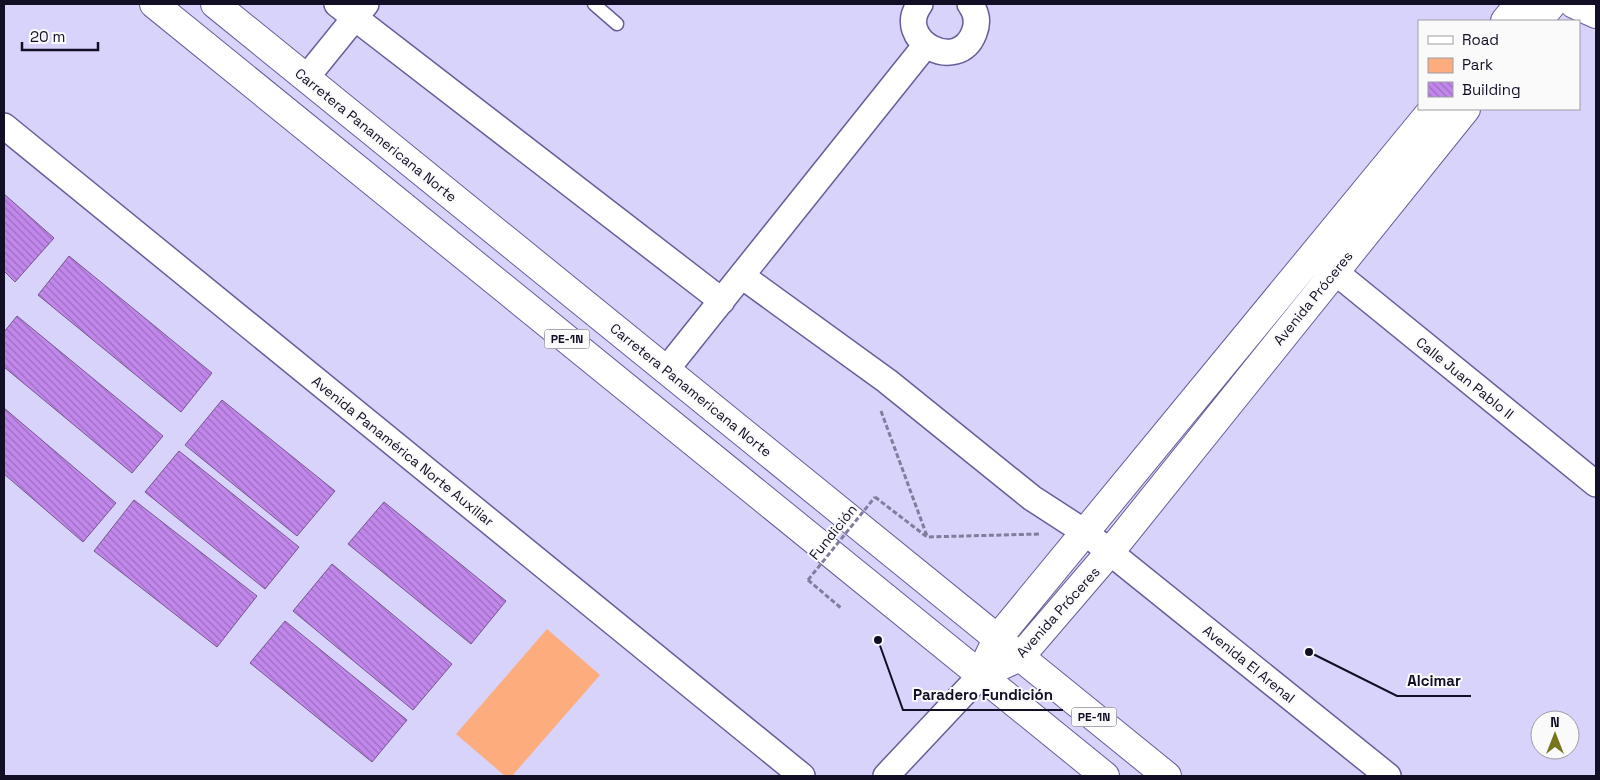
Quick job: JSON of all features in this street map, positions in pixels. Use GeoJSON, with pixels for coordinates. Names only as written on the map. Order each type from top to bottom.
{"type":"FeatureCollection","features":[{"type":"Feature","properties":{"kind":"main road","name":"PE-1N"},"geometry":{"type":"LineString","coordinates":[[154,4],[1105,776]]}},
{"type":"Feature","properties":{"kind":"main road","name":"Carretera Panamericana Norte"},"geometry":{"type":"LineString","coordinates":[[215,4],[1167,776]]}},
{"type":"Feature","properties":{"kind":"main road"},"geometry":{"type":"LineString","coordinates":[[1506,20],[1519,4]]}},
{"type":"Feature","properties":{"kind":"main road"},"geometry":{"type":"LineString","coordinates":[[1539,20],[1552,4]]}},
{"type":"Feature","properties":{"kind":"main road"},"geometry":{"type":"LineString","coordinates":[[1574,4],[1596,14]]}},
{"type":"Feature","properties":{"kind":"main road","name":"Avenida Próceres"},"geometry":{"type":"LineString","coordinates":[[981,675],[997,639],[1432,110]]}},
{"type":"Feature","properties":{"kind":"main road","name":"Avenida Próceres"},"geometry":{"type":"LineString","coordinates":[[981,675],[1020,657],[1110,552],[1465,110]]}},
{"type":"Feature","properties":{"kind":"street"},"geometry":{"type":"LineString","coordinates":[[920,4],[914,16],[914,27],[918,38],[925,46],[946,53],[966,46],[976,27],[976,16],[970,4]]}},
{"type":"Feature","properties":{"kind":"street"},"geometry":{"type":"LineString","coordinates":[[306,78],[353,9],[722,301]]}},
{"type":"Feature","properties":{"kind":"street"},"geometry":{"type":"LineString","coordinates":[[666,370],[925,46]]}},
{"type":"Feature","properties":{"kind":"street","name":"Avenida Panamérica Norte Auxiliar"},"geometry":{"type":"LineString","coordinates":[[4,126],[786,771]]}},
{"type":"Feature","properties":{"kind":"street","name":"Calle Juan Pablo II"},"geometry":{"type":"LineString","coordinates":[[1334,272],[1596,484]]}},
{"type":"Feature","properties":{"kind":"street","name":"Avenida El Arenal"},"geometry":{"type":"LineString","coordinates":[[742,276],[887,381],[1032,498],[1086,533],[1388,776]]}},
{"type":"Feature","properties":{"kind":"street"},"geometry":{"type":"LineString","coordinates":[[886,776],[981,675]]}},
{"type":"Feature","properties":{"kind":"lane"},"geometry":{"type":"LineString","coordinates":[[594,4],[617,24]]}},
{"type":"Feature","properties":{"kind":"path"},"geometry":{"type":"LineString","coordinates":[[880,408],[927,537],[1044,534]]}},
{"type":"Feature","properties":{"kind":"path","name":"Fundición"},"geometry":{"type":"LineString","coordinates":[[841,608],[808,580],[875,497],[927,537]]}},
{"type":"Feature","properties":{"kind":"green space"},"geometry":{"type":"Polygon","coordinates":[[[547,629],[600,675],[512,776],[505,776],[456,734],[547,629]]]}},
{"type":"Feature","properties":{"kind":"building"},"geometry":{"type":"Polygon","coordinates":[[[4,194],[54,238],[15,282],[4,271],[4,194]]]}},
{"type":"Feature","properties":{"kind":"building"},"geometry":{"type":"Polygon","coordinates":[[[69,256],[212,373],[181,412],[38,295],[69,256]]]}},
{"type":"Feature","properties":{"kind":"building"},"geometry":{"type":"Polygon","coordinates":[[[17,316],[163,436],[132,473],[4,367],[4,332],[17,316]]]}},
{"type":"Feature","properties":{"kind":"building"},"geometry":{"type":"Polygon","coordinates":[[[222,400],[335,491],[297,536],[185,445],[222,400]]]}},
{"type":"Feature","properties":{"kind":"building"},"geometry":{"type":"Polygon","coordinates":[[[4,408],[116,503],[83,542],[4,474],[4,408]]]}},
{"type":"Feature","properties":{"kind":"building"},"geometry":{"type":"Polygon","coordinates":[[[179,451],[299,547],[265,589],[145,492],[179,451]]]}},
{"type":"Feature","properties":{"kind":"building"},"geometry":{"type":"Polygon","coordinates":[[[134,500],[257,596],[217,647],[94,551],[134,500]]]}},
{"type":"Feature","properties":{"kind":"building"},"geometry":{"type":"Polygon","coordinates":[[[384,502],[506,601],[471,644],[348,544],[384,502]]]}},
{"type":"Feature","properties":{"kind":"building"},"geometry":{"type":"Polygon","coordinates":[[[332,564],[452,664],[413,710],[293,611],[332,564]]]}},
{"type":"Feature","properties":{"kind":"building"},"geometry":{"type":"Polygon","coordinates":[[[285,621],[407,720],[372,762],[250,663],[285,621]]]}},
{"type":"Feature","properties":{"kind":"place","name":"Paradero Fundición"},"geometry":{"type":"Point","coordinates":[878,640]}},
{"type":"Feature","properties":{"kind":"place","name":"Alcimar"},"geometry":{"type":"Point","coordinates":[1309,652]}}]}
